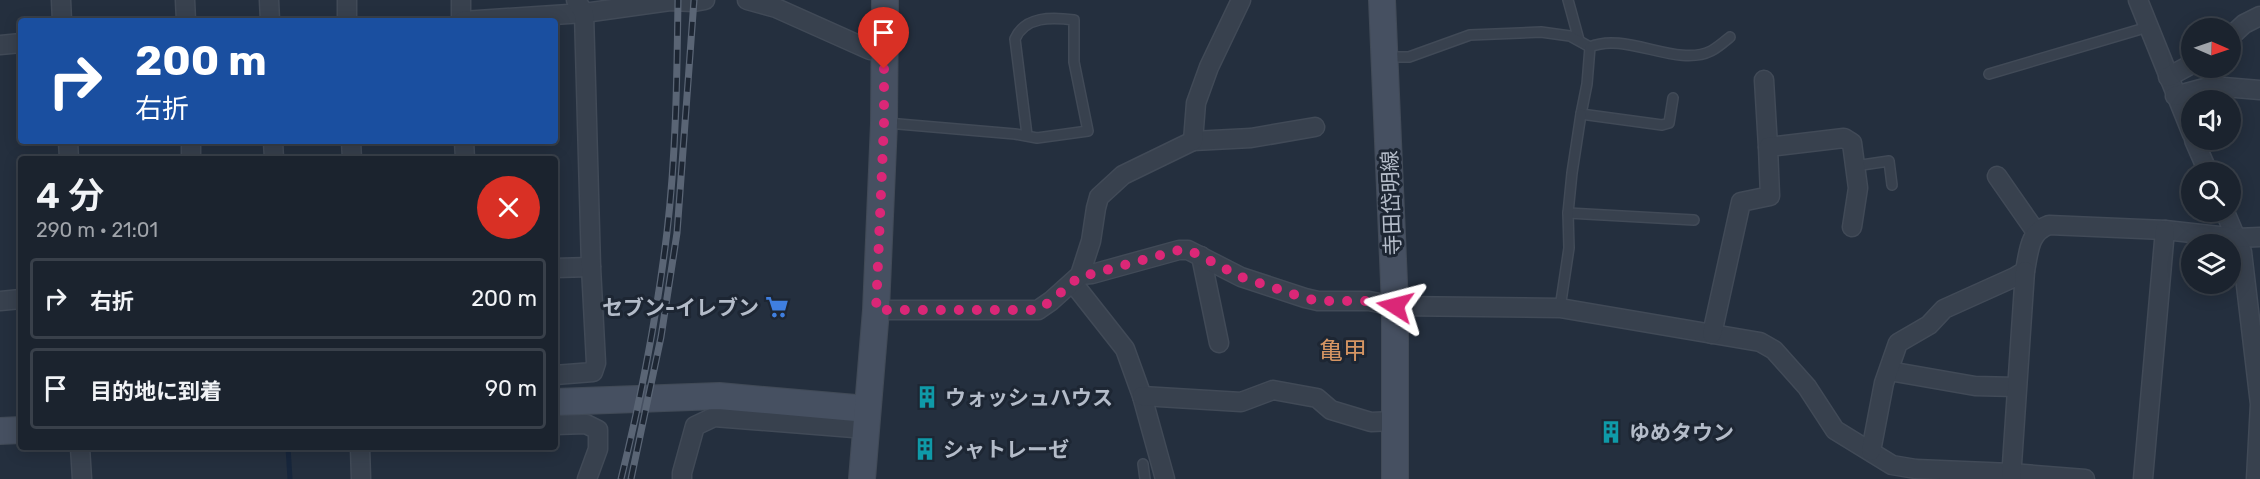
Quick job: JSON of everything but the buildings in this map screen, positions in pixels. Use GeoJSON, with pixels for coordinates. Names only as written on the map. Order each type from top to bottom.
{"type":"FeatureCollection","features":[{"type":"Feature","properties":{"kind":"street"},"geometry":{"type":"LineString","coordinates":[[61,0],[62,18]]}},
{"type":"Feature","properties":{"kind":"street"},"geometry":{"type":"LineString","coordinates":[[185,0],[186,18]]}},
{"type":"Feature","properties":{"kind":"street"},"geometry":{"type":"LineString","coordinates":[[269,0],[270,18]]}},
{"type":"Feature","properties":{"kind":"street"},"geometry":{"type":"LineString","coordinates":[[347,0],[347,18]]}},
{"type":"Feature","properties":{"kind":"street"},"geometry":{"type":"LineString","coordinates":[[460,0],[462,18]]}},
{"type":"Feature","properties":{"kind":"street"},"geometry":{"type":"LineString","coordinates":[[487,18],[580,7],[705,0]]}},
{"type":"Feature","properties":{"kind":"street"},"geometry":{"type":"LineString","coordinates":[[747,0],[776,8],[870,50],[884,51]]}},
{"type":"Feature","properties":{"kind":"street"},"geometry":{"type":"LineString","coordinates":[[862,479],[876,310],[884,123],[885,0]]}},
{"type":"Feature","properties":{"kind":"street"},"geometry":{"type":"LineString","coordinates":[[1193,141],[1196,103],[1209,67],[1241,0]]}},
{"type":"Feature","properties":{"kind":"street","name":"寺田岱明線"},"geometry":{"type":"LineString","coordinates":[[1382,0],[1395,306],[1395,479]]}},
{"type":"Feature","properties":{"kind":"street"},"geometry":{"type":"LineString","coordinates":[[2138,0],[2181,109]]}},
{"type":"Feature","properties":{"kind":"street"},"geometry":{"type":"LineString","coordinates":[[558,375],[593,372],[597,363],[580,7]]}},
{"type":"Feature","properties":{"kind":"street"},"geometry":{"type":"LineString","coordinates":[[2241,27],[2260,16]]}},
{"type":"Feature","properties":{"kind":"street"},"geometry":{"type":"LineString","coordinates":[[0,45],[18,43]]}},
{"type":"Feature","properties":{"kind":"street"},"geometry":{"type":"LineString","coordinates":[[2168,77],[2181,70]]}},
{"type":"Feature","properties":{"kind":"street"},"geometry":{"type":"LineString","coordinates":[[1712,334],[1741,202],[1770,196],[1764,80]]}},
{"type":"Feature","properties":{"kind":"street"},"geometry":{"type":"LineString","coordinates":[[2175,96],[2212,86],[2260,90]]}},
{"type":"Feature","properties":{"kind":"street"},"geometry":{"type":"LineString","coordinates":[[1076,279],[1091,241],[1099,196],[1123,175],[1193,141],[1251,138],[1315,127]]}},
{"type":"Feature","properties":{"kind":"street"},"geometry":{"type":"LineString","coordinates":[[1768,147],[1844,138],[1852,143],[1858,188],[1852,227]]}},
{"type":"Feature","properties":{"kind":"street"},"geometry":{"type":"LineString","coordinates":[[1997,176],[2036,232]]}},
{"type":"Feature","properties":{"kind":"street"},"geometry":{"type":"LineString","coordinates":[[2011,476],[2025,271],[2031,240],[2036,232],[2049,225],[2165,230],[2201,234]]}},
{"type":"Feature","properties":{"kind":"street"},"geometry":{"type":"LineString","coordinates":[[2143,479],[2165,230]]}},
{"type":"Feature","properties":{"kind":"street"},"geometry":{"type":"LineString","coordinates":[[2241,238],[2260,237]]}},
{"type":"Feature","properties":{"kind":"street"},"geometry":{"type":"LineString","coordinates":[[2241,249],[2260,404],[2256,479]]}},
{"type":"Feature","properties":{"kind":"street"},"geometry":{"type":"LineString","coordinates":[[876,310],[1038,310],[1076,279],[1179,250],[1188,250],[1241,277],[1318,301],[1369,301],[1395,306],[1560,308],[1760,342],[1774,350],[1807,387],[1835,430],[1892,465],[2011,476],[2085,479]]}},
{"type":"Feature","properties":{"kind":"street"},"geometry":{"type":"LineString","coordinates":[[1201,256],[1219,343]]}},
{"type":"Feature","properties":{"kind":"street"},"geometry":{"type":"LineString","coordinates":[[558,268],[591,267]]}},
{"type":"Feature","properties":{"kind":"street"},"geometry":{"type":"LineString","coordinates":[[1871,451],[1882,393],[1898,343],[1929,325],[1944,309],[2025,271]]}},
{"type":"Feature","properties":{"kind":"street"},"geometry":{"type":"LineString","coordinates":[[1076,279],[1125,349],[1142,396],[1165,479]]}},
{"type":"Feature","properties":{"kind":"street"},"geometry":{"type":"LineString","coordinates":[[0,300],[18,299]]}},
{"type":"Feature","properties":{"kind":"street"},"geometry":{"type":"LineString","coordinates":[[1889,371],[1975,386],[2016,387]]}},
{"type":"Feature","properties":{"kind":"street"},"geometry":{"type":"LineString","coordinates":[[1142,396],[1241,402],[1273,390],[1317,398],[1331,410],[1371,422],[1395,421]]}},
{"type":"Feature","properties":{"kind":"street"},"geometry":{"type":"LineString","coordinates":[[558,402],[719,396],[866,419]]}},
{"type":"Feature","properties":{"kind":"street"},"geometry":{"type":"LineString","coordinates":[[682,479],[695,426],[714,417],[866,419]]}},
{"type":"Feature","properties":{"kind":"street"},"geometry":{"type":"LineString","coordinates":[[558,425],[586,424],[598,430],[598,449],[587,479]]}},
{"type":"Feature","properties":{"kind":"street"},"geometry":{"type":"LineString","coordinates":[[0,431],[18,430]]}},
{"type":"Feature","properties":{"kind":"street"},"geometry":{"type":"LineString","coordinates":[[80,450],[82,479]]}},
{"type":"Feature","properties":{"kind":"street"},"geometry":{"type":"LineString","coordinates":[[360,450],[360,479]]}},
{"type":"Feature","properties":{"kind":"lane"},"geometry":{"type":"LineString","coordinates":[[1568,0],[1579,40]]}},
{"type":"Feature","properties":{"kind":"lane"},"geometry":{"type":"LineString","coordinates":[[884,123],[1027,135],[1037,138],[1088,131],[1074,62],[1074,20],[1057,18],[1029,22],[1019,30],[1015,39],[1027,135]]}},
{"type":"Feature","properties":{"kind":"lane"},"geometry":{"type":"LineString","coordinates":[[1989,74],[2148,27]]}},
{"type":"Feature","properties":{"kind":"lane"},"geometry":{"type":"LineString","coordinates":[[1384,57],[1409,57],[1470,35],[1541,32],[1570,36],[1590,47]]}},
{"type":"Feature","properties":{"kind":"lane"},"geometry":{"type":"LineString","coordinates":[[1590,47],[1596,44],[1612,43],[1693,56],[1710,52],[1730,37]]}},
{"type":"Feature","properties":{"kind":"lane"},"geometry":{"type":"LineString","coordinates":[[1560,308],[1569,248],[1568,213],[1590,47]]}},
{"type":"Feature","properties":{"kind":"lane"},"geometry":{"type":"LineString","coordinates":[[1581,114],[1662,125],[1669,123],[1673,98]]}},
{"type":"Feature","properties":{"kind":"lane"},"geometry":{"type":"LineString","coordinates":[[1856,166],[1889,160],[1892,185]]}},
{"type":"Feature","properties":{"kind":"lane"},"geometry":{"type":"LineString","coordinates":[[1568,213],[1694,220]]}},
{"type":"Feature","properties":{"kind":"lane"},"geometry":{"type":"LineString","coordinates":[[1143,464],[1145,479]]}},
{"type":"Feature","properties":{"kind":"waterway"},"geometry":{"type":"LineString","coordinates":[[288,450],[290,479]]}},
{"type":"Feature","properties":{"kind":"railway"},"geometry":{"type":"LineString","coordinates":[[621,479],[648,356],[667,232],[674,145],[678,0]]}},
{"type":"Feature","properties":{"kind":"railway"},"geometry":{"type":"LineString","coordinates":[[631,479],[661,337],[677,233],[694,0]]}},
{"type":"Feature","properties":{"kind":"place","name":"セブン-イレブン"},"geometry":{"type":"Point","coordinates":[777,307]}},
{"type":"Feature","properties":{"kind":"place","name":"ウォッシュハウス"},"geometry":{"type":"Point","coordinates":[927,397]}},
{"type":"Feature","properties":{"kind":"place","name":"ゆめタウン"},"geometry":{"type":"Point","coordinates":[1611,432]}},
{"type":"Feature","properties":{"kind":"place","name":"シャトレーゼ"},"geometry":{"type":"Point","coordinates":[925,449]}},
{"type":"Feature","properties":{"kind":"district","name":"亀甲"},"geometry":{"type":"Point","coordinates":[1343,351]}},
{"type":"Feature","properties":{"kind":"route"},"geometry":{"type":"LineString","coordinates":[[884,69],[876,310],[891,312],[1038,310],[1080,276],[1179,250],[1188,250],[1241,277],[1305,298],[1318,301],[1369,301],[1395,306]]}}]}
